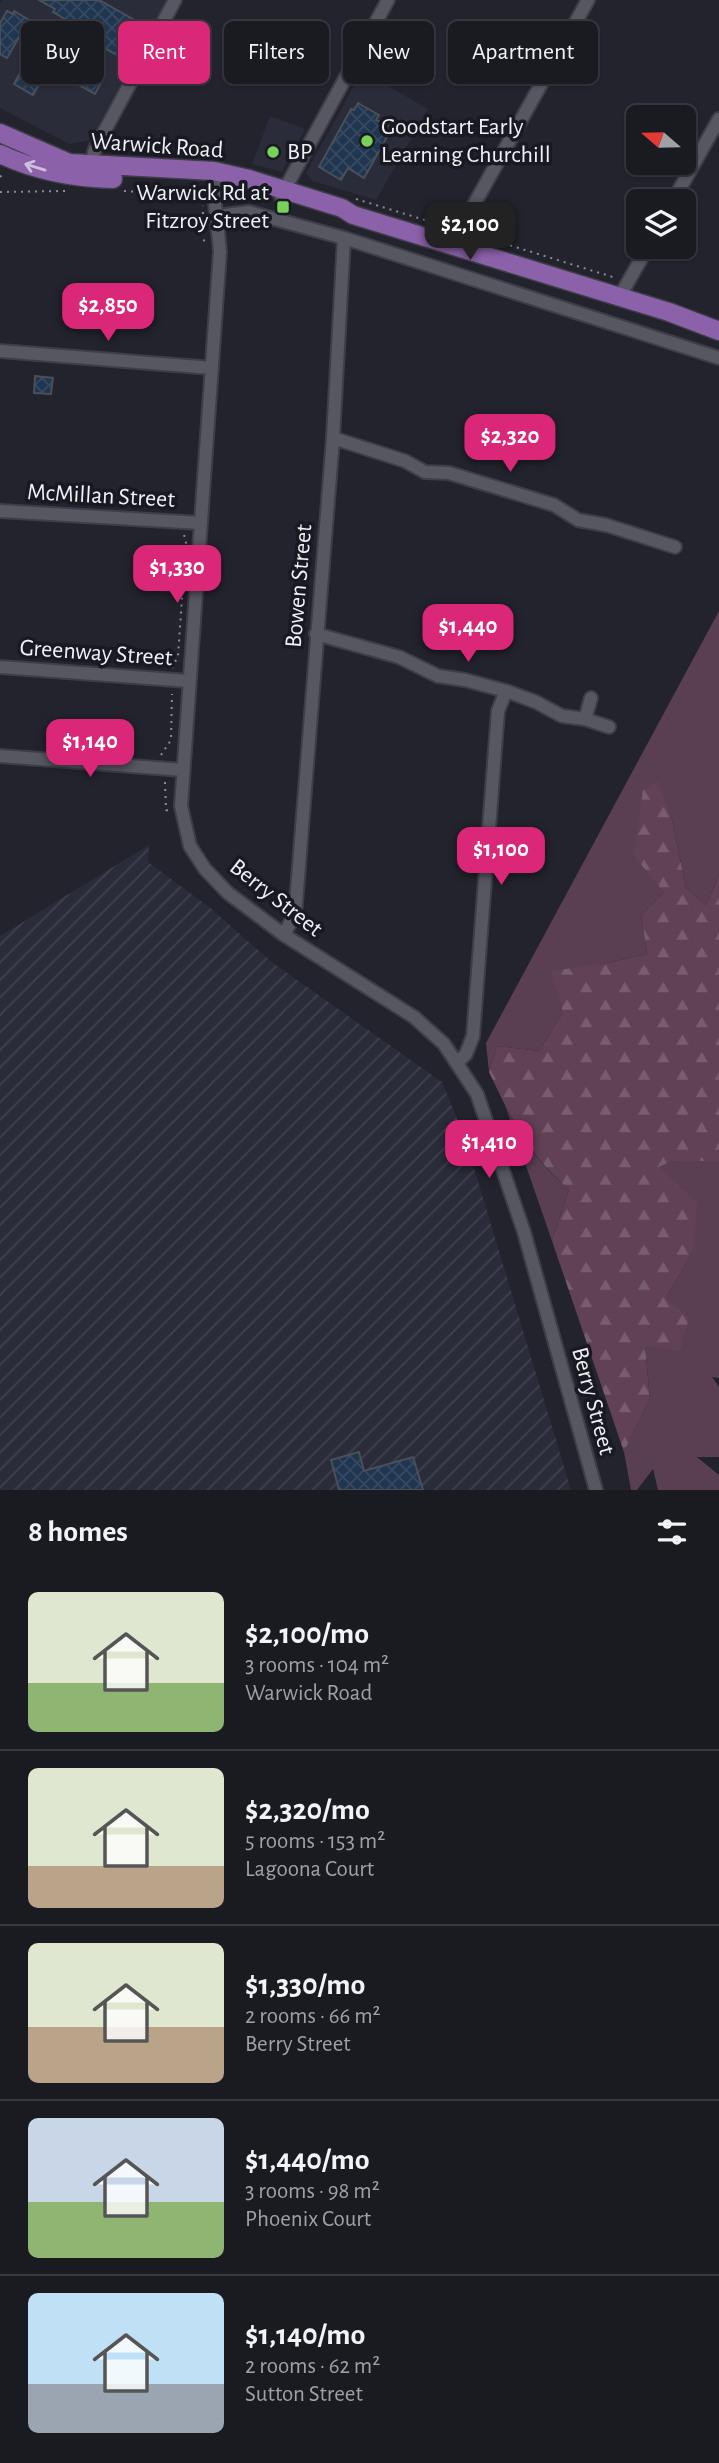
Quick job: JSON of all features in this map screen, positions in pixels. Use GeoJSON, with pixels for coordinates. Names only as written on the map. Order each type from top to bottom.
{"type":"FeatureCollection","features":[{"type":"Feature","properties":{"kind":"main road","name":"Warwick Road"},"geometry":{"type":"LineString","coordinates":[[0,133],[92,172]]}},
{"type":"Feature","properties":{"kind":"main road","name":"Warwick Road"},"geometry":{"type":"LineString","coordinates":[[0,154],[16,162],[56,174],[92,172],[214,177],[283,194],[342,215],[353,215],[455,237],[624,290],[669,312],[719,331]]}},
{"type":"Feature","properties":{"kind":"main road","name":"Warwick Road"},"geometry":{"type":"LineString","coordinates":[[669,312],[719,324]]}},
{"type":"Feature","properties":{"kind":"street"},"geometry":{"type":"LineString","coordinates":[[92,172],[97,145],[176,0]]}},
{"type":"Feature","properties":{"kind":"street"},"geometry":{"type":"LineString","coordinates":[[283,194],[388,0]]}},
{"type":"Feature","properties":{"kind":"street"},"geometry":{"type":"LineString","coordinates":[[455,237],[588,0]]}},
{"type":"Feature","properties":{"kind":"street"},"geometry":{"type":"LineString","coordinates":[[680,189],[719,119]]}},
{"type":"Feature","properties":{"kind":"street","name":"Berry Street"},"geometry":{"type":"LineString","coordinates":[[214,177],[214,221],[220,251],[183,770],[182,812],[190,846],[205,869],[228,893],[284,935],[414,1017],[444,1044],[458,1062],[477,1094],[524,1232],[596,1490]]}},
{"type":"Feature","properties":{"kind":"street"},"geometry":{"type":"LineString","coordinates":[[214,221],[249,212],[344,238],[719,358]]}},
{"type":"Feature","properties":{"kind":"street","name":"Bowen Street"},"geometry":{"type":"LineString","coordinates":[[284,935],[292,921],[296,903],[333,438],[344,238]]}},
{"type":"Feature","properties":{"kind":"street"},"geometry":{"type":"LineString","coordinates":[[624,290],[641,259]]}},
{"type":"Feature","properties":{"kind":"street"},"geometry":{"type":"LineString","coordinates":[[0,351],[212,368]]}},
{"type":"Feature","properties":{"kind":"street"},"geometry":{"type":"LineString","coordinates":[[333,438],[405,461],[425,472],[449,473],[554,505],[578,520],[606,525],[675,547]]}},
{"type":"Feature","properties":{"kind":"street","name":"McMillan Street"},"geometry":{"type":"LineString","coordinates":[[0,511],[200,523]]}},
{"type":"Feature","properties":{"kind":"street"},"geometry":{"type":"LineString","coordinates":[[316,634],[399,657],[438,677],[465,680],[506,691],[536,702],[562,716],[585,719],[610,727]]}},
{"type":"Feature","properties":{"kind":"street","name":"Greenway Street"},"geometry":{"type":"LineString","coordinates":[[0,667],[188,681]]}},
{"type":"Feature","properties":{"kind":"street"},"geometry":{"type":"LineString","coordinates":[[458,1062],[466,1054],[473,1036],[498,711],[506,691]]}},
{"type":"Feature","properties":{"kind":"street"},"geometry":{"type":"LineString","coordinates":[[585,719],[591,698]]}},
{"type":"Feature","properties":{"kind":"street"},"geometry":{"type":"LineString","coordinates":[[0,756],[183,770]]}},
{"type":"Feature","properties":{"kind":"path"},"geometry":{"type":"LineString","coordinates":[[0,177],[4,173]]}},
{"type":"Feature","properties":{"kind":"path"},"geometry":{"type":"LineString","coordinates":[[0,192],[76,191]]}},
{"type":"Feature","properties":{"kind":"path"},"geometry":{"type":"LineString","coordinates":[[116,191],[192,195],[197,197],[203,206],[202,225],[214,221]]}},
{"type":"Feature","properties":{"kind":"path"},"geometry":{"type":"LineString","coordinates":[[345,195],[455,237],[624,290]]}},
{"type":"Feature","properties":{"kind":"path"},"geometry":{"type":"LineString","coordinates":[[182,812],[166,810],[165,780],[158,776],[158,768],[159,757],[171,740],[173,696],[164,688],[164,679],[165,671],[171,671],[178,656],[186,522]]}},
{"type":"Feature","properties":{"kind":"shaded area"},"geometry":{"type":"Polygon","coordinates":[[[2,0],[166,0],[155,21],[118,21],[118,84],[120,84],[90,140],[70,144],[0,108],[2,0]]]}},
{"type":"Feature","properties":{"kind":"shaded area","name":"Goodstart Early Learning Churchill"},"geometry":{"type":"Polygon","coordinates":[[[355,84],[385,84],[428,109],[376,200],[312,181],[306,173],[355,84]]]}},
{"type":"Feature","properties":{"kind":"shaded area"},"geometry":{"type":"Polygon","coordinates":[[[270,116],[305,129],[282,172],[252,164],[270,116]]]}},
{"type":"Feature","properties":{"kind":"shaded area"},"geometry":{"type":"Polygon","coordinates":[[[719,611],[719,874],[706,905],[686,888],[671,815],[657,782],[664,892],[641,915],[647,954],[602,964],[563,1012],[539,1051],[497,1046],[489,1072],[486,1043],[719,611]]]}},
{"type":"Feature","properties":{"kind":"shaded area"},"geometry":{"type":"Polygon","coordinates":[[[149,845],[148,862],[209,907],[273,963],[442,1082],[465,1138],[571,1490],[0,1490],[0,936],[149,845]]]}},
{"type":"Feature","properties":{"kind":"shaded area"},"geometry":{"type":"Polygon","coordinates":[[[505,1105],[532,1151],[569,1189],[552,1241],[505,1105]]]}},
{"type":"Feature","properties":{"kind":"shaded area"},"geometry":{"type":"Polygon","coordinates":[[[673,1161],[719,1161],[719,1378],[712,1377],[719,1387],[719,1457],[697,1457],[719,1475],[719,1490],[658,1490],[653,1469],[637,1490],[631,1490],[624,1452],[650,1399],[645,1346],[666,1298],[693,1251],[659,1167],[673,1161]]]}},
{"type":"Feature","properties":{"kind":"green space"},"geometry":{"type":"Polygon","coordinates":[[[658,782],[671,815],[686,888],[706,905],[719,874],[719,1161],[673,1161],[659,1167],[697,1203],[693,1251],[666,1298],[689,1319],[680,1351],[645,1346],[650,1399],[624,1452],[552,1241],[569,1189],[531,1149],[489,1072],[497,1046],[539,1051],[563,1012],[551,971],[647,954],[641,915],[664,892],[634,856],[643,789],[658,782]]]}},
{"type":"Feature","properties":{"kind":"building"},"geometry":{"type":"Polygon","coordinates":[[[39,0],[99,0],[136,21],[118,21],[117,55],[104,47],[104,21],[68,21],[53,12],[55,9],[39,0]]]}},
{"type":"Feature","properties":{"kind":"building"},"geometry":{"type":"Polygon","coordinates":[[[7,11],[13,14],[14,11],[29,20],[21,21],[21,34],[7,58],[0,54],[0,23],[7,11]]]}},
{"type":"Feature","properties":{"kind":"building"},"geometry":{"type":"Polygon","coordinates":[[[21,71],[21,84],[39,84],[33,95],[14,84],[21,71]]]}},
{"type":"Feature","properties":{"kind":"building"},"geometry":{"type":"Polygon","coordinates":[[[77,84],[100,84],[95,94],[77,84]]]}},
{"type":"Feature","properties":{"kind":"building"},"geometry":{"type":"Polygon","coordinates":[[[358,103],[379,115],[376,120],[392,128],[364,178],[348,168],[341,180],[319,167],[351,109],[354,110],[358,103]]]}},
{"type":"Feature","properties":{"kind":"building"},"geometry":{"type":"Polygon","coordinates":[[[35,376],[53,378],[51,394],[34,393],[35,376]]]}},
{"type":"Feature","properties":{"kind":"building"},"geometry":{"type":"Polygon","coordinates":[[[359,1452],[364,1471],[413,1457],[423,1490],[339,1490],[331,1460],[359,1452]]]}},
{"type":"Feature","properties":{"kind":"place","name":"Goodstart Early Learning Churchill"},"geometry":{"type":"Point","coordinates":[367,141]}},
{"type":"Feature","properties":{"kind":"place","name":"BP"},"geometry":{"type":"Point","coordinates":[273,152]}},
{"type":"Feature","properties":{"kind":"place","name":"Warwick Rd at Fitzroy Street"},"geometry":{"type":"Point","coordinates":[283,207]}}]}
